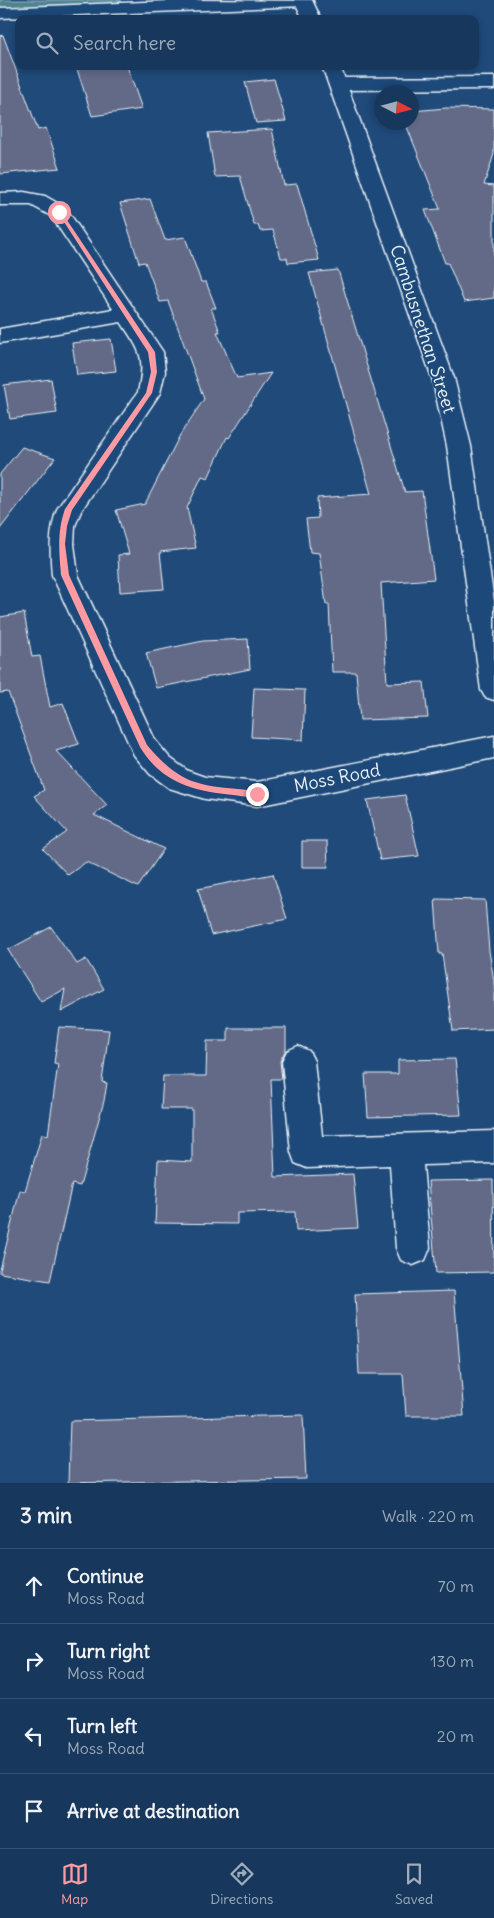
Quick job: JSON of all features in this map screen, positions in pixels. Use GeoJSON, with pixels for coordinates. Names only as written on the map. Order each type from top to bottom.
{"type":"FeatureCollection","features":[{"type":"Feature","properties":{"kind":"street"},"geometry":{"type":"LineString","coordinates":[[0,13],[304,1],[310,15]]}},
{"type":"Feature","properties":{"kind":"street"},"geometry":{"type":"LineString","coordinates":[[335,75],[494,83]]}},
{"type":"Feature","properties":{"kind":"street","name":"Cambusnethan Street"},"geometry":{"type":"LineString","coordinates":[[335,75],[443,378],[459,446],[488,610],[494,690]]}},
{"type":"Feature","properties":{"kind":"street","name":"Moss Road"},"geometry":{"type":"LineString","coordinates":[[0,199],[30,198],[47,203],[59,212],[152,352],[154,372],[149,393],[69,509],[63,526],[62,544],[65,575],[80,611],[144,747],[160,766],[179,780],[204,788],[257,794],[494,747]]}},
{"type":"Feature","properties":{"kind":"street"},"geometry":{"type":"LineString","coordinates":[[0,336],[127,314]]}},
{"type":"Feature","properties":{"kind":"street"},"geometry":{"type":"LineString","coordinates":[[298,1061],[306,1152],[494,1147]]}},
{"type":"Feature","properties":{"kind":"street"},"geometry":{"type":"LineString","coordinates":[[405,1150],[413,1248]]}},
{"type":"Feature","properties":{"kind":"green space"},"geometry":{"type":"Polygon","coordinates":[[[0,0],[121,0],[122,4],[0,8],[0,0]]]}},
{"type":"Feature","properties":{"kind":"building"},"geometry":{"type":"Polygon","coordinates":[[[3,35],[38,130],[46,128],[60,168],[0,174],[0,36],[3,35]]]}},
{"type":"Feature","properties":{"kind":"building"},"geometry":{"type":"Polygon","coordinates":[[[77,70],[128,70],[142,109],[92,116],[77,70]]]}},
{"type":"Feature","properties":{"kind":"building"},"geometry":{"type":"Polygon","coordinates":[[[274,79],[286,121],[256,123],[245,82],[274,79]]]}},
{"type":"Feature","properties":{"kind":"building"},"geometry":{"type":"Polygon","coordinates":[[[446,108],[494,109],[494,154],[484,185],[494,186],[494,298],[464,302],[448,263],[445,263],[425,210],[440,209],[408,130],[419,130],[419,110],[446,108]]]}},
{"type":"Feature","properties":{"kind":"building"},"geometry":{"type":"Polygon","coordinates":[[[272,129],[284,185],[297,184],[319,260],[288,263],[287,258],[281,258],[273,230],[260,231],[258,225],[254,225],[240,176],[215,177],[208,133],[272,129]]]}},
{"type":"Feature","properties":{"kind":"building"},"geometry":{"type":"Polygon","coordinates":[[[150,199],[165,240],[185,237],[201,282],[206,282],[216,308],[211,308],[220,332],[217,332],[237,378],[271,373],[229,438],[227,437],[208,478],[202,476],[187,508],[196,548],[160,552],[164,589],[120,592],[118,555],[129,554],[116,510],[145,504],[180,435],[204,399],[168,301],[160,302],[145,262],[139,263],[120,203],[150,199]]]}},
{"type":"Feature","properties":{"kind":"building"},"geometry":{"type":"Polygon","coordinates":[[[338,270],[405,492],[422,491],[434,579],[381,583],[387,683],[424,682],[428,718],[360,720],[356,672],[332,672],[329,604],[326,604],[319,553],[310,552],[306,519],[318,518],[317,498],[371,494],[309,273],[338,270]]]}},
{"type":"Feature","properties":{"kind":"building"},"geometry":{"type":"Polygon","coordinates":[[[111,339],[116,371],[77,375],[72,343],[111,339]]]}},
{"type":"Feature","properties":{"kind":"building"},"geometry":{"type":"Polygon","coordinates":[[[51,379],[57,413],[10,419],[4,385],[51,379]]]}},
{"type":"Feature","properties":{"kind":"building"},"geometry":{"type":"Polygon","coordinates":[[[22,447],[55,458],[0,529],[0,474],[22,447]]]}},
{"type":"Feature","properties":{"kind":"building"},"geometry":{"type":"Polygon","coordinates":[[[24,613],[32,657],[40,656],[50,707],[63,703],[79,744],[56,751],[107,805],[94,815],[164,849],[138,887],[86,862],[68,875],[43,849],[67,832],[34,796],[44,790],[8,692],[0,693],[0,617],[24,613]]]}},
{"type":"Feature","properties":{"kind":"building"},"geometry":{"type":"Polygon","coordinates":[[[248,639],[250,669],[156,688],[146,653],[203,641],[248,639]]]}},
{"type":"Feature","properties":{"kind":"building"},"geometry":{"type":"Polygon","coordinates":[[[254,688],[305,690],[303,740],[251,737],[254,688]]]}},
{"type":"Feature","properties":{"kind":"building"},"geometry":{"type":"Polygon","coordinates":[[[405,795],[419,856],[380,860],[367,800],[405,795]]]}},
{"type":"Feature","properties":{"kind":"building"},"geometry":{"type":"Polygon","coordinates":[[[302,841],[327,841],[328,867],[302,867],[302,841]]]}},
{"type":"Feature","properties":{"kind":"building"},"geometry":{"type":"Polygon","coordinates":[[[273,874],[287,919],[211,935],[198,889],[273,874]]]}},
{"type":"Feature","properties":{"kind":"building"},"geometry":{"type":"Polygon","coordinates":[[[435,899],[485,900],[489,951],[494,981],[494,1029],[453,1031],[442,954],[439,954],[435,899]]]}},
{"type":"Feature","properties":{"kind":"building"},"geometry":{"type":"Polygon","coordinates":[[[51,927],[77,964],[86,959],[104,989],[61,1012],[65,989],[41,1002],[8,950],[51,927]]]}},
{"type":"Feature","properties":{"kind":"building"},"geometry":{"type":"Polygon","coordinates":[[[59,1027],[109,1030],[102,1082],[107,1083],[104,1101],[80,1186],[72,1184],[50,1281],[0,1273],[0,1270],[20,1190],[25,1191],[42,1134],[48,1135],[58,1064],[54,1063],[59,1027]]]}},
{"type":"Feature","properties":{"kind":"building"},"geometry":{"type":"Polygon","coordinates":[[[228,1028],[286,1028],[286,1049],[280,1061],[282,1079],[271,1079],[275,1177],[353,1174],[358,1228],[296,1231],[295,1212],[237,1213],[237,1224],[155,1223],[158,1160],[192,1162],[192,1109],[161,1109],[163,1076],[206,1076],[207,1041],[228,1041],[228,1028]]]}},
{"type":"Feature","properties":{"kind":"building"},"geometry":{"type":"Polygon","coordinates":[[[455,1059],[461,1115],[368,1117],[365,1074],[398,1074],[398,1060],[455,1059]]]}},
{"type":"Feature","properties":{"kind":"building"},"geometry":{"type":"Polygon","coordinates":[[[493,1180],[494,1272],[436,1273],[428,1181],[493,1180]]]}},
{"type":"Feature","properties":{"kind":"building"},"geometry":{"type":"Polygon","coordinates":[[[454,1291],[464,1416],[406,1416],[403,1374],[359,1374],[355,1294],[454,1291]]]}},
{"type":"Feature","properties":{"kind":"building"},"geometry":{"type":"Polygon","coordinates":[[[303,1415],[306,1479],[68,1483],[70,1421],[303,1415]]]}},
{"type":"Feature","properties":{"kind":"route"},"geometry":{"type":"LineString","coordinates":[[59,212],[152,352],[154,372],[149,393],[69,509],[63,526],[62,544],[65,575],[144,747],[160,766],[179,780],[204,788],[257,794]]}}]}
